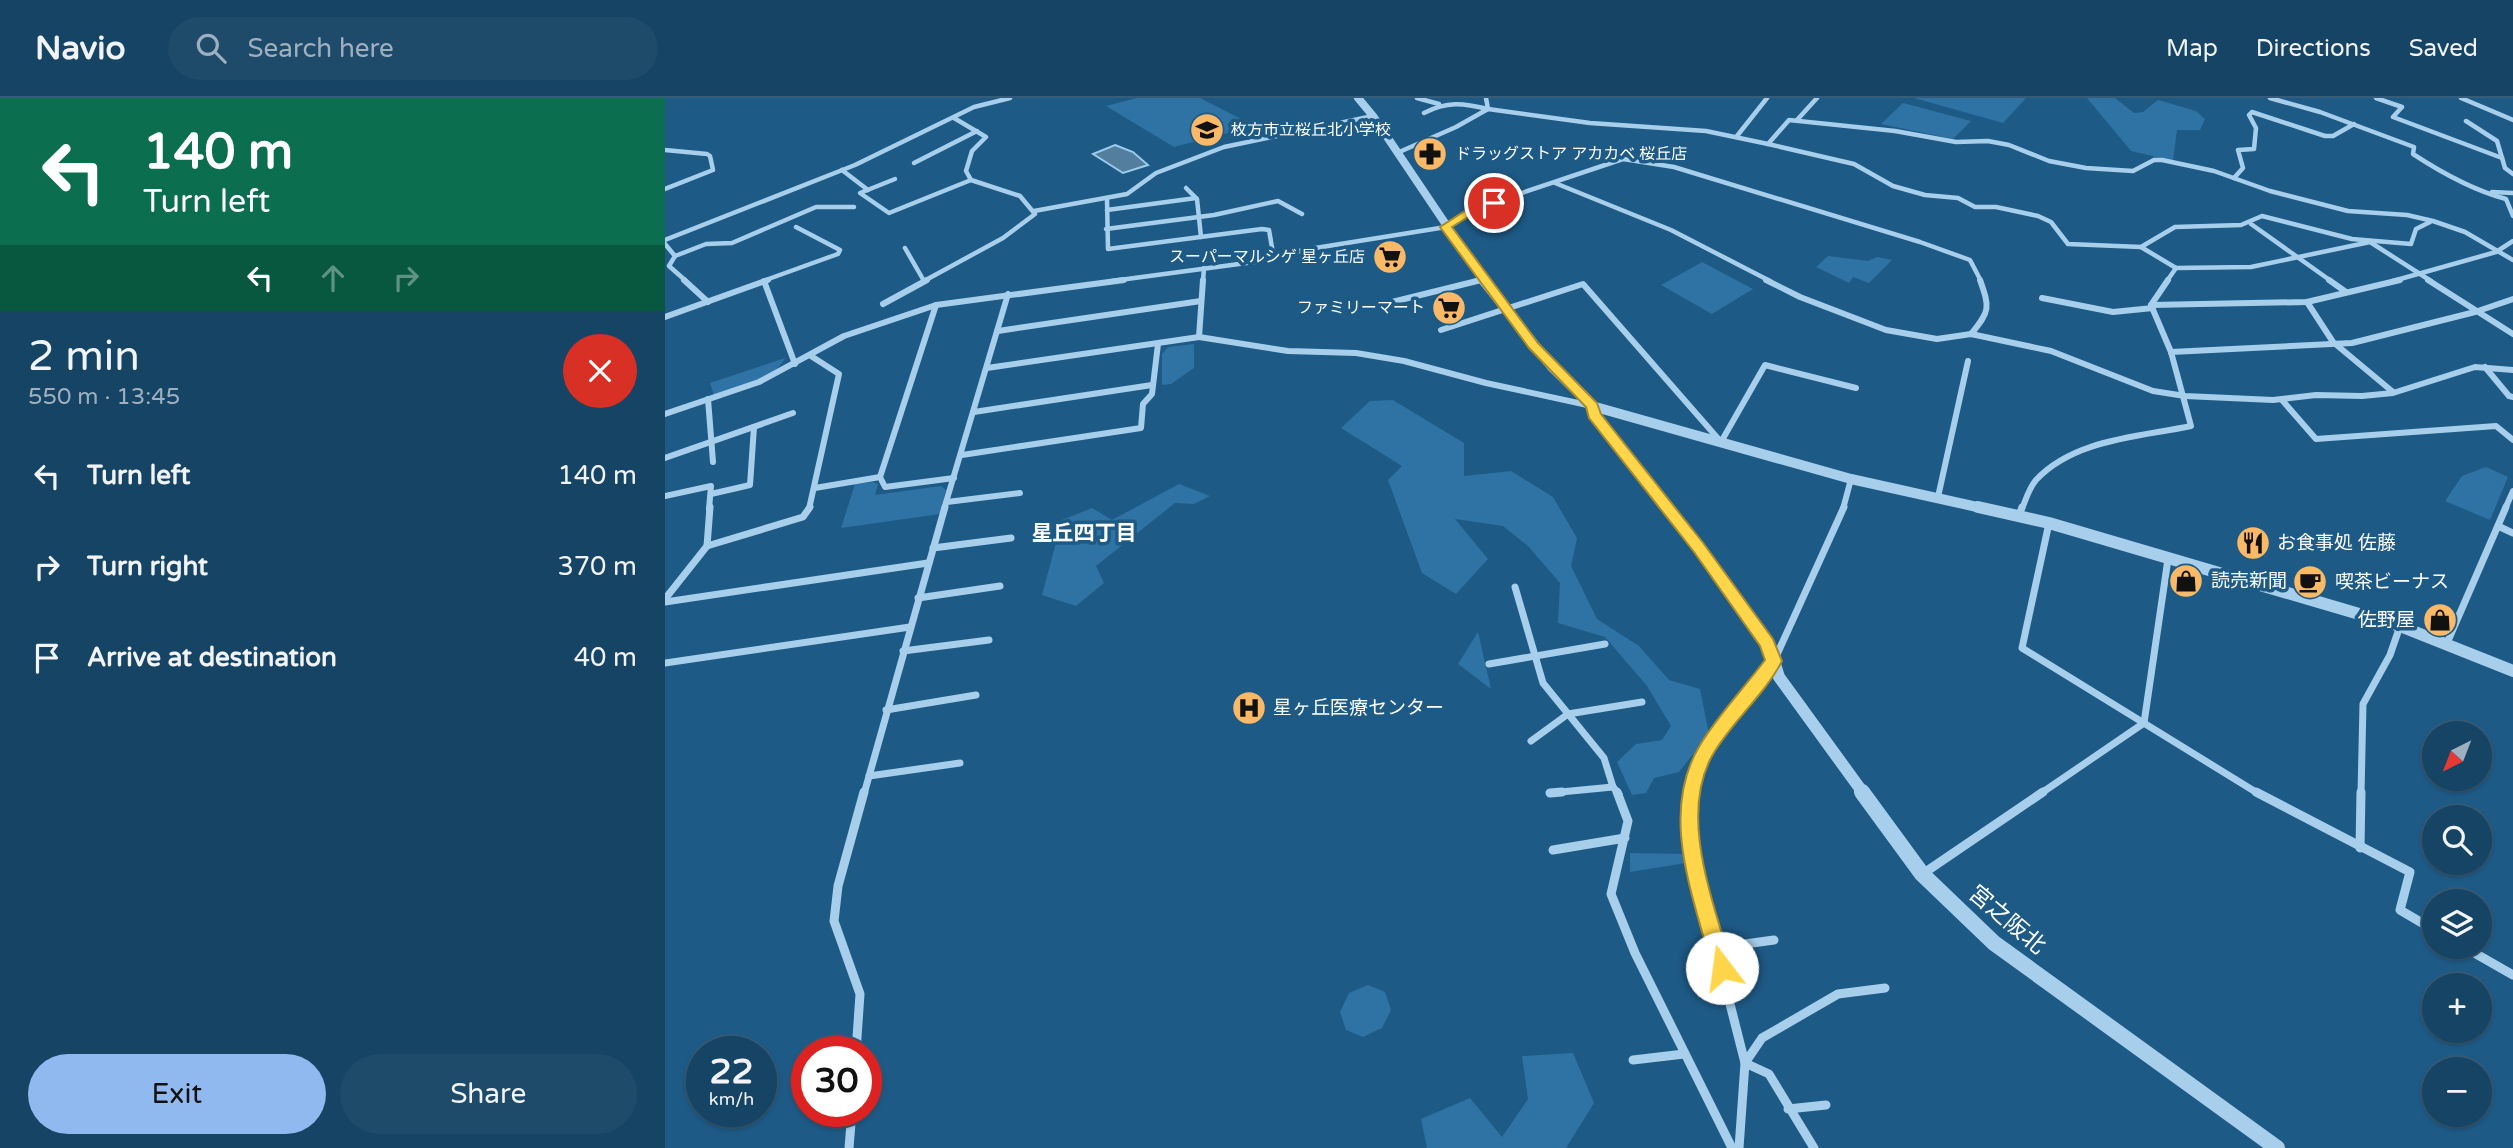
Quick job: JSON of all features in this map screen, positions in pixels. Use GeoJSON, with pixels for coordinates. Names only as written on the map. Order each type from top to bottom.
{"type":"FeatureCollection","features":[{"type":"Feature","properties":{"kind":"street"},"geometry":{"type":"LineString","coordinates":[[675,256],[665,242],[842,170],[974,107],[1009,98]]}},
{"type":"Feature","properties":{"kind":"street"},"geometry":{"type":"LineString","coordinates":[[1358,98],[1373,116],[1483,279],[1552,367],[1592,406],[1594,415],[1699,548],[1760,634],[1774,661]]}},
{"type":"Feature","properties":{"kind":"street"},"geometry":{"type":"LineString","coordinates":[[1417,98],[1439,104]]}},
{"type":"Feature","properties":{"kind":"street"},"geometry":{"type":"LineString","coordinates":[[1486,98],[1487,109]]}},
{"type":"Feature","properties":{"kind":"street"},"geometry":{"type":"LineString","coordinates":[[1737,136],[1767,98]]}},
{"type":"Feature","properties":{"kind":"street"},"geometry":{"type":"LineString","coordinates":[[1797,120],[1818,98]]}},
{"type":"Feature","properties":{"kind":"street"},"geometry":{"type":"LineString","coordinates":[[2270,98],[2354,124],[2414,147],[2413,154],[2474,191],[2506,199],[2513,216]]}},
{"type":"Feature","properties":{"kind":"street"},"geometry":{"type":"LineString","coordinates":[[2377,98],[2403,107],[2393,117],[2502,158]]}},
{"type":"Feature","properties":{"kind":"street"},"geometry":{"type":"LineString","coordinates":[[2461,98],[2513,120]]}},
{"type":"Feature","properties":{"kind":"street"},"geometry":{"type":"LineString","coordinates":[[1424,113],[1453,100],[1487,109],[1591,123],[1737,136],[1854,164],[1893,186],[1924,195],[1958,198],[1975,207],[1996,207],[2038,216],[2051,222],[2068,244],[2141,247],[2176,268],[2251,267],[2370,242],[2513,334]]}},
{"type":"Feature","properties":{"kind":"street"},"geometry":{"type":"LineString","coordinates":[[1397,153],[1456,127],[1487,109]]}},
{"type":"Feature","properties":{"kind":"street"},"geometry":{"type":"LineString","coordinates":[[2234,178],[2243,168],[2238,150],[2254,149],[2256,128],[2249,115],[2252,112],[2325,136],[2333,136],[2354,124]]}},
{"type":"Feature","properties":{"kind":"street"},"geometry":{"type":"LineString","coordinates":[[1034,211],[1127,194],[1156,173],[1224,147],[1373,116]]}},
{"type":"Feature","properties":{"kind":"street"},"geometry":{"type":"LineString","coordinates":[[954,118],[986,137],[972,151],[966,170],[971,180]]}},
{"type":"Feature","properties":{"kind":"street"},"geometry":{"type":"LineString","coordinates":[[1768,144],[1789,120],[1797,120],[1836,127],[1895,131],[1956,142],[1988,141],[2009,145],[2049,161],[2086,168],[2133,171],[2154,160],[2162,160],[2348,211],[2407,215],[2433,221],[2465,232],[2513,260]]}},
{"type":"Feature","properties":{"kind":"street"},"geometry":{"type":"LineString","coordinates":[[2466,121],[2497,141],[2505,168],[2513,174]]}},
{"type":"Feature","properties":{"kind":"street"},"geometry":{"type":"LineString","coordinates":[[914,163],[977,131]]}},
{"type":"Feature","properties":{"kind":"street"},"geometry":{"type":"LineString","coordinates":[[665,150],[707,154],[710,156],[713,170],[665,190]]}},
{"type":"Feature","properties":{"kind":"street"},"geometry":{"type":"LineString","coordinates":[[665,414],[759,382],[844,336],[936,305],[1274,259],[1303,250],[1446,227],[1474,209],[1623,159],[1674,167],[1920,242],[1970,260],[1977,270],[1989,304],[1986,317],[1972,334]]}},
{"type":"Feature","properties":{"kind":"street"},"geometry":{"type":"LineString","coordinates":[[842,170],[868,190]]}},
{"type":"Feature","properties":{"kind":"street"},"geometry":{"type":"LineString","coordinates":[[895,179],[860,193],[889,213],[971,180],[1020,196],[1034,211]]}},
{"type":"Feature","properties":{"kind":"street"},"geometry":{"type":"LineString","coordinates":[[1554,183],[1671,230],[1800,297],[1886,330],[1937,339],[1972,334],[2051,351],[2153,391],[2185,396],[2282,400],[2316,395],[2393,393],[2475,367],[2513,370]]}},
{"type":"Feature","properties":{"kind":"street"},"geometry":{"type":"LineString","coordinates":[[1186,188],[1196,198],[1201,237]]}},
{"type":"Feature","properties":{"kind":"street"},"geometry":{"type":"LineString","coordinates":[[2474,191],[2513,193]]}},
{"type":"Feature","properties":{"kind":"street"},"geometry":{"type":"LineString","coordinates":[[1107,210],[1196,198]]}},
{"type":"Feature","properties":{"kind":"street"},"geometry":{"type":"LineString","coordinates":[[1107,199],[1108,249],[1269,230],[1274,259]]}},
{"type":"Feature","properties":{"kind":"street"},"geometry":{"type":"LineString","coordinates":[[1106,229],[1249,210],[1278,201],[1302,214]]}},
{"type":"Feature","properties":{"kind":"street"},"geometry":{"type":"LineString","coordinates":[[708,302],[669,266],[675,256],[706,244],[731,243],[816,207],[854,207]]}},
{"type":"Feature","properties":{"kind":"street"},"geometry":{"type":"LineString","coordinates":[[883,303],[1003,238],[1035,214],[1034,211]]}},
{"type":"Feature","properties":{"kind":"street"},"geometry":{"type":"LineString","coordinates":[[2141,247],[2173,227],[2193,225],[2240,228],[2262,216],[2329,235],[2370,242],[2411,244],[2416,229],[2421,224],[2433,221]]}},
{"type":"Feature","properties":{"kind":"street"},"geometry":{"type":"LineString","coordinates":[[2251,224],[2346,292]]}},
{"type":"Feature","properties":{"kind":"street"},"geometry":{"type":"LineString","coordinates":[[665,317],[838,254],[840,250],[796,227]]}},
{"type":"Feature","properties":{"kind":"street"},"geometry":{"type":"LineString","coordinates":[[2042,298],[2113,312],[2152,307],[2307,302],[2419,275],[2496,252],[2513,241]]}},
{"type":"Feature","properties":{"kind":"street"},"geometry":{"type":"LineString","coordinates":[[905,248],[924,281]]}},
{"type":"Feature","properties":{"kind":"street"},"geometry":{"type":"LineString","coordinates":[[1199,337],[1204,268]]}},
{"type":"Feature","properties":{"kind":"street"},"geometry":{"type":"LineString","coordinates":[[2152,307],[2176,268]]}},
{"type":"Feature","properties":{"kind":"street"},"geometry":{"type":"LineString","coordinates":[[1384,304],[1483,279]]}},
{"type":"Feature","properties":{"kind":"street"},"geometry":{"type":"LineString","coordinates":[[764,281],[795,364]]}},
{"type":"Feature","properties":{"kind":"street"},"geometry":{"type":"LineString","coordinates":[[1441,330],[1583,284],[1721,442]]}},
{"type":"Feature","properties":{"kind":"street"},"geometry":{"type":"LineString","coordinates":[[857,1036],[860,994],[834,921],[838,886],[928,563],[1008,294]]}},
{"type":"Feature","properties":{"kind":"street"},"geometry":{"type":"LineString","coordinates":[[2171,352],[2335,346],[2475,312],[2513,299]]}},
{"type":"Feature","properties":{"kind":"street"},"geometry":{"type":"LineString","coordinates":[[998,331],[1202,301]]}},
{"type":"Feature","properties":{"kind":"street"},"geometry":{"type":"LineString","coordinates":[[2307,302],[2335,346],[2393,393]]}},
{"type":"Feature","properties":{"kind":"street"},"geometry":{"type":"LineString","coordinates":[[936,305],[880,477],[884,487],[954,478]]}},
{"type":"Feature","properties":{"kind":"street"},"geometry":{"type":"LineString","coordinates":[[2019,515],[2034,482],[2075,453],[2126,439],[2192,426],[2171,352],[2152,307]]}},
{"type":"Feature","properties":{"kind":"street"},"geometry":{"type":"LineString","coordinates":[[987,368],[1199,337],[1288,351],[1356,353],[1404,360],[1486,383],[1592,406],[1851,479],[2049,523],[2399,626],[2513,671]]}},
{"type":"Feature","properties":{"kind":"street"},"geometry":{"type":"LineString","coordinates":[[962,455],[1141,428],[1143,404],[1152,394],[1158,344]]}},
{"type":"Feature","properties":{"kind":"street"},"geometry":{"type":"LineString","coordinates":[[707,546],[803,517],[809,511],[839,374],[811,356]]}},
{"type":"Feature","properties":{"kind":"street"},"geometry":{"type":"LineString","coordinates":[[1938,497],[1968,360]]}},
{"type":"Feature","properties":{"kind":"street"},"geometry":{"type":"LineString","coordinates":[[1721,442],[1765,365],[1856,388]]}},
{"type":"Feature","properties":{"kind":"street"},"geometry":{"type":"LineString","coordinates":[[2485,367],[2509,396],[2513,397]]}},
{"type":"Feature","properties":{"kind":"street"},"geometry":{"type":"LineString","coordinates":[[974,412],[1152,385]]}},
{"type":"Feature","properties":{"kind":"street"},"geometry":{"type":"LineString","coordinates":[[708,399],[713,462]]}},
{"type":"Feature","properties":{"kind":"street"},"geometry":{"type":"LineString","coordinates":[[2282,400],[2316,439],[2496,426],[2513,440]]}},
{"type":"Feature","properties":{"kind":"street"},"geometry":{"type":"LineString","coordinates":[[665,458],[793,413]]}},
{"type":"Feature","properties":{"kind":"street"},"geometry":{"type":"LineString","coordinates":[[711,494],[750,485],[754,427]]}},
{"type":"Feature","properties":{"kind":"street"},"geometry":{"type":"LineString","coordinates":[[815,488],[880,477]]}},
{"type":"Feature","properties":{"kind":"street"},"geometry":{"type":"LineString","coordinates":[[1739,1148],[1745,1063],[1694,862],[1687,815],[1693,780],[1706,750],[1774,661],[1842,514],[1851,479]]}},
{"type":"Feature","properties":{"kind":"street"},"geometry":{"type":"LineString","coordinates":[[665,496],[711,486],[707,546],[665,600]]}},
{"type":"Feature","properties":{"kind":"street"},"geometry":{"type":"LineString","coordinates":[[2447,643],[2513,491]]}},
{"type":"Feature","properties":{"kind":"street"},"geometry":{"type":"LineString","coordinates":[[947,502],[1020,493]]}},
{"type":"Feature","properties":{"kind":"street"},"geometry":{"type":"LineString","coordinates":[[2049,523],[2022,648],[2254,791],[2410,872],[2400,910],[2422,923]]}},
{"type":"Feature","properties":{"kind":"street"},"geometry":{"type":"LineString","coordinates":[[2498,526],[2513,533]]}},
{"type":"Feature","properties":{"kind":"street"},"geometry":{"type":"LineString","coordinates":[[933,548],[1011,538]]}},
{"type":"Feature","properties":{"kind":"street"},"geometry":{"type":"LineString","coordinates":[[1922,874],[2144,723],[2168,559]]}},
{"type":"Feature","properties":{"kind":"street"},"geometry":{"type":"LineString","coordinates":[[665,600],[928,563]]}},
{"type":"Feature","properties":{"kind":"street"},"geometry":{"type":"LineString","coordinates":[[919,597],[1000,586]]}},
{"type":"Feature","properties":{"kind":"street"},"geometry":{"type":"LineString","coordinates":[[1515,587],[1543,683],[1604,758],[1613,787],[1620,795],[1629,821],[1611,894],[1635,953],[1732,1148]]}},
{"type":"Feature","properties":{"kind":"street"},"geometry":{"type":"LineString","coordinates":[[2360,848],[2363,704],[2390,655],[2399,626]]}},
{"type":"Feature","properties":{"kind":"street"},"geometry":{"type":"LineString","coordinates":[[665,663],[910,628]]}},
{"type":"Feature","properties":{"kind":"street"},"geometry":{"type":"LineString","coordinates":[[903,651],[989,640]]}},
{"type":"Feature","properties":{"kind":"street"},"geometry":{"type":"LineString","coordinates":[[1489,664],[1605,644]]}},
{"type":"Feature","properties":{"kind":"street","name":"宮之阪北"},"geometry":{"type":"LineString","coordinates":[[1774,661],[1779,677],[1922,874],[1994,943],[2277,1148]]}},
{"type":"Feature","properties":{"kind":"street"},"geometry":{"type":"LineString","coordinates":[[886,710],[976,695]]}},
{"type":"Feature","properties":{"kind":"street"},"geometry":{"type":"LineString","coordinates":[[1531,741],[1568,714],[1642,702]]}},
{"type":"Feature","properties":{"kind":"street"},"geometry":{"type":"LineString","coordinates":[[869,776],[960,763]]}},
{"type":"Feature","properties":{"kind":"street"},"geometry":{"type":"LineString","coordinates":[[1550,793],[1613,787]]}},
{"type":"Feature","properties":{"kind":"street"},"geometry":{"type":"LineString","coordinates":[[1553,850],[1625,838]]}},
{"type":"Feature","properties":{"kind":"street"},"geometry":{"type":"LineString","coordinates":[[1716,947],[1774,940]]}},
{"type":"Feature","properties":{"kind":"street"},"geometry":{"type":"LineString","coordinates":[[2485,959],[2513,975]]}},
{"type":"Feature","properties":{"kind":"street"},"geometry":{"type":"LineString","coordinates":[[1745,1063],[1762,1038],[1838,994],[1885,988]]}},
{"type":"Feature","properties":{"kind":"street"},"geometry":{"type":"LineString","coordinates":[[1633,1060],[1684,1054]]}},
{"type":"Feature","properties":{"kind":"street"},"geometry":{"type":"LineString","coordinates":[[1745,1063],[1769,1074],[1814,1148]]}},
{"type":"Feature","properties":{"kind":"street"},"geometry":{"type":"LineString","coordinates":[[1788,1108],[1826,1105]]}},
{"type":"Feature","properties":{"kind":"street"},"geometry":{"type":"LineString","coordinates":[[849,1148],[851,1127]]}},
{"type":"Feature","properties":{"kind":"shaded area"},"geometry":{"type":"Polygon","coordinates":[[[1137,98],[1200,98],[1255,126],[1174,147],[1106,106],[1137,98]]]}},
{"type":"Feature","properties":{"kind":"shaded area"},"geometry":{"type":"Polygon","coordinates":[[[1914,98],[2026,98],[2003,123],[1914,98]]]}},
{"type":"Feature","properties":{"kind":"shaded area"},"geometry":{"type":"Polygon","coordinates":[[[2087,98],[2115,98],[2134,113],[2143,112],[2158,100],[2196,111],[2205,119],[2200,130],[2177,130],[2173,161],[2131,151],[2087,98]]]}},
{"type":"Feature","properties":{"kind":"shaded area"},"geometry":{"type":"Polygon","coordinates":[[[1903,103],[1971,121],[1953,139],[1881,124],[1903,103]]]}},
{"type":"Feature","properties":{"kind":"shaded area"},"geometry":{"type":"Polygon","coordinates":[[[1115,145],[1133,152],[1148,165],[1123,173],[1093,154],[1115,145]]]}},
{"type":"Feature","properties":{"kind":"shaded area"},"geometry":{"type":"Polygon","coordinates":[[[1828,256],[1868,261],[1877,257],[1892,260],[1869,283],[1853,277],[1849,283],[1816,267],[1828,256]]]}},
{"type":"Feature","properties":{"kind":"shaded area"},"geometry":{"type":"Polygon","coordinates":[[[1702,262],[1753,289],[1712,314],[1661,285],[1702,262]]]}},
{"type":"Feature","properties":{"kind":"shaded area"},"geometry":{"type":"Polygon","coordinates":[[[1194,344],[1194,368],[1171,384],[1162,385],[1162,354],[1168,347],[1194,344]]]}},
{"type":"Feature","properties":{"kind":"shaded area"},"geometry":{"type":"Polygon","coordinates":[[[785,358],[772,373],[763,378],[714,395],[710,383],[785,358]]]}},
{"type":"Feature","properties":{"kind":"shaded area"},"geometry":{"type":"Polygon","coordinates":[[[1393,400],[1464,443],[1464,476],[1511,471],[1553,497],[1577,538],[1571,566],[1597,619],[1639,646],[1669,680],[1700,689],[1709,734],[1679,772],[1654,778],[1646,793],[1632,795],[1617,762],[1636,744],[1662,740],[1671,726],[1647,686],[1605,637],[1558,623],[1560,583],[1528,546],[1503,526],[1455,519],[1488,559],[1456,594],[1422,573],[1388,480],[1402,466],[1341,428],[1370,401],[1393,400]]]}},
{"type":"Feature","properties":{"kind":"shaded area"},"geometry":{"type":"Polygon","coordinates":[[[2486,467],[2508,477],[2490,520],[2445,501],[2462,476],[2486,467]]]}},
{"type":"Feature","properties":{"kind":"shaded area"},"geometry":{"type":"Polygon","coordinates":[[[855,484],[878,484],[875,495],[941,486],[946,490],[940,514],[841,528],[855,484]]]}},
{"type":"Feature","properties":{"kind":"shaded area"},"geometry":{"type":"Polygon","coordinates":[[[1179,484],[1210,496],[1194,504],[1175,503],[1096,566],[1104,583],[1076,606],[1042,595],[1062,520],[1092,508],[1112,520],[1179,484]]]}},
{"type":"Feature","properties":{"kind":"shaded area"},"geometry":{"type":"Polygon","coordinates":[[[1478,632],[1491,689],[1458,664],[1478,632]]]}},
{"type":"Feature","properties":{"kind":"shaded area"},"geometry":{"type":"Polygon","coordinates":[[[1630,853],[1686,854],[1686,863],[1630,872],[1630,853]]]}},
{"type":"Feature","properties":{"kind":"shaded area"},"geometry":{"type":"Polygon","coordinates":[[[1368,985],[1385,992],[1391,1010],[1382,1028],[1363,1037],[1346,1030],[1340,1012],[1349,993],[1368,985]]]}},
{"type":"Feature","properties":{"kind":"shaded area"},"geometry":{"type":"Polygon","coordinates":[[[1573,1053],[1594,1103],[1566,1148],[1427,1148],[1421,1119],[1470,1098],[1502,1137],[1528,1099],[1522,1056],[1573,1053]]]}},
{"type":"Feature","properties":{"kind":"place","name":"枚方市立桜丘北小学校"},"geometry":{"type":"Point","coordinates":[1207,130]}},
{"type":"Feature","properties":{"kind":"place","name":"ドラッグストア アカカベ 桜丘店"},"geometry":{"type":"Point","coordinates":[1430,154]}},
{"type":"Feature","properties":{"kind":"place","name":"スーパーマルシゲ 星ヶ丘店"},"geometry":{"type":"Point","coordinates":[1390,257]}},
{"type":"Feature","properties":{"kind":"place","name":"ファミリーマート"},"geometry":{"type":"Point","coordinates":[1449,308]}},
{"type":"Feature","properties":{"kind":"place","name":"お食事処 佐藤"},"geometry":{"type":"Point","coordinates":[2253,543]}},
{"type":"Feature","properties":{"kind":"place","name":"読売新聞"},"geometry":{"type":"Point","coordinates":[2186,581]}},
{"type":"Feature","properties":{"kind":"place","name":"喫茶ビーナス"},"geometry":{"type":"Point","coordinates":[2310,582]}},
{"type":"Feature","properties":{"kind":"place","name":"佐野屋"},"geometry":{"type":"Point","coordinates":[2440,620]}},
{"type":"Feature","properties":{"kind":"place","name":"星ヶ丘医療センター"},"geometry":{"type":"Point","coordinates":[1249,708]}},
{"type":"Feature","properties":{"kind":"district","name":"星丘四丁目"},"geometry":{"type":"Point","coordinates":[1084,533]}},
{"type":"Feature","properties":{"kind":"route"},"geometry":{"type":"LineString","coordinates":[[1494,203],[1474,209],[1446,227],[1533,345],[1592,406],[1594,415],[1699,548],[1767,644],[1774,661],[1706,750],[1693,780],[1687,815],[1694,862],[1722,968]]}}]}
